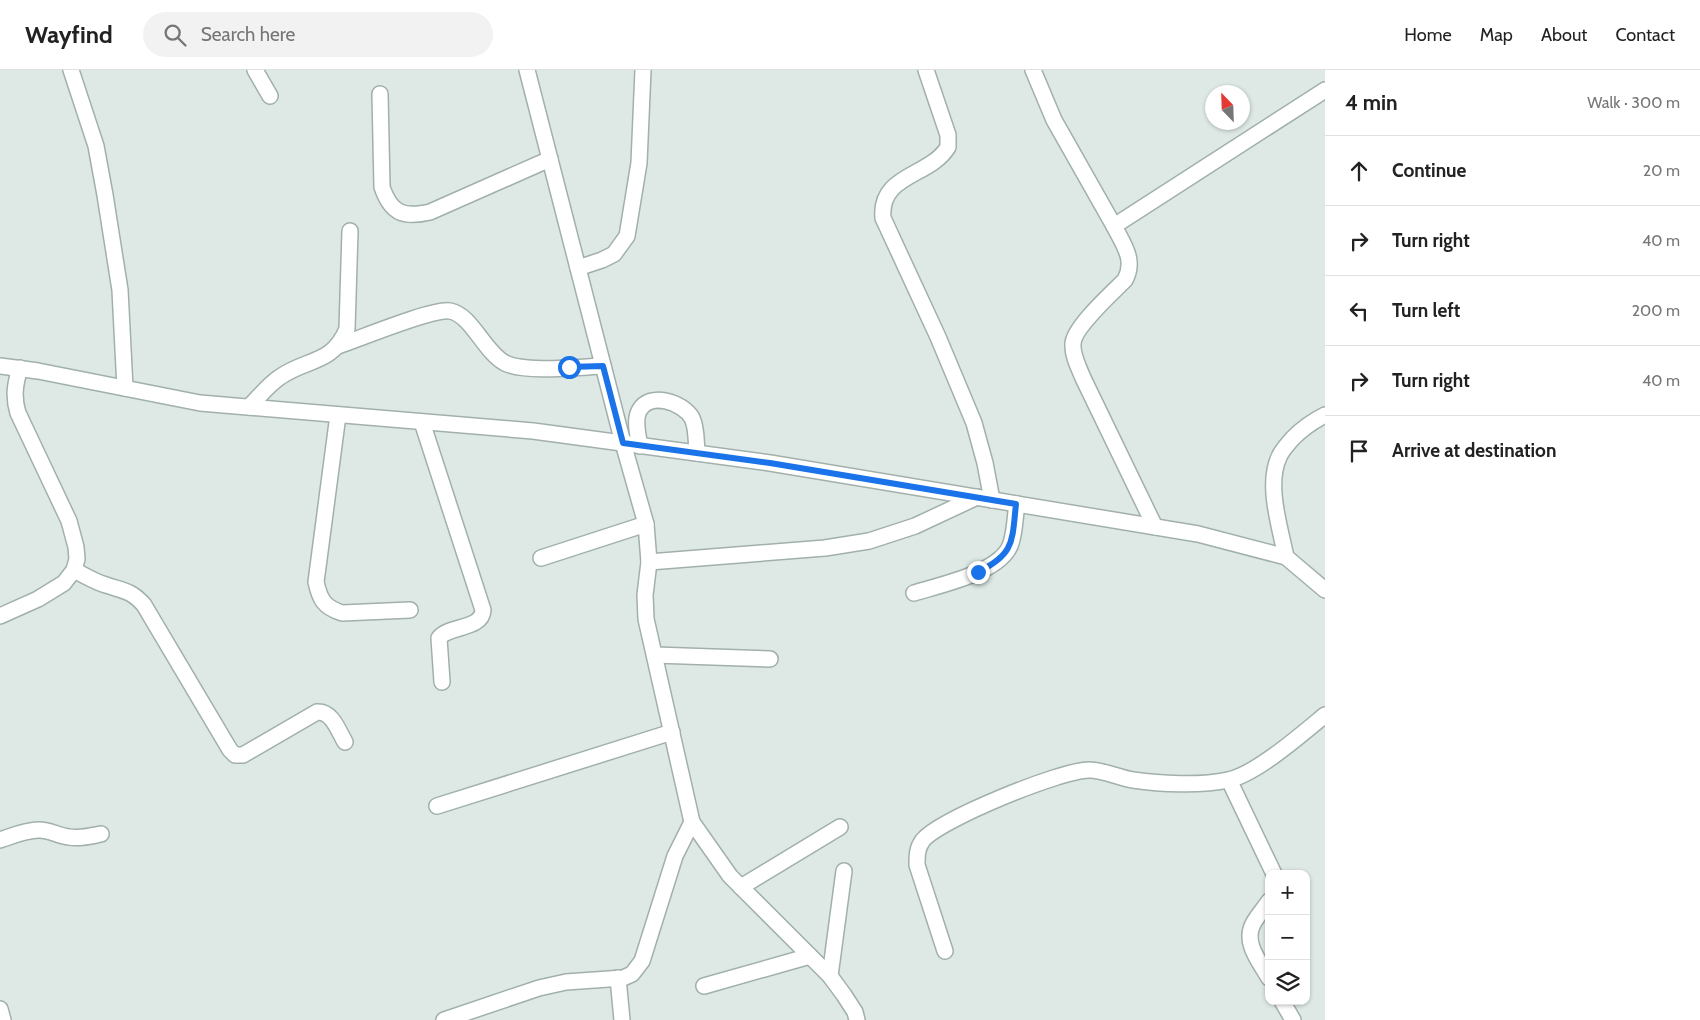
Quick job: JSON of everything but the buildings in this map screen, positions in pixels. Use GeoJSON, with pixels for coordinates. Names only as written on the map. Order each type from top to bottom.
{"type":"FeatureCollection","features":[{"type":"Feature","properties":{"kind":"street"},"geometry":{"type":"LineString","coordinates":[[71,70],[96,146],[105,195],[120,290],[125,388]]}},
{"type":"Feature","properties":{"kind":"street"},"geometry":{"type":"LineString","coordinates":[[255,70],[270,96]]}},
{"type":"Feature","properties":{"kind":"street"},"geometry":{"type":"LineString","coordinates":[[527,70],[623,443],[646,524],[649,562],[644,595],[646,619],[692,822],[730,876],[830,976],[844,995],[857,1020]]}},
{"type":"Feature","properties":{"kind":"street"},"geometry":{"type":"LineString","coordinates":[[578,268],[614,254],[627,236],[639,163],[643,70]]}},
{"type":"Feature","properties":{"kind":"street"},"geometry":{"type":"LineString","coordinates":[[926,70],[948,134],[948,147],[939,158],[891,189],[885,197],[882,207],[883,218],[938,337],[974,423],[985,464],[984,499]]}},
{"type":"Feature","properties":{"kind":"street"},"geometry":{"type":"LineString","coordinates":[[1032,70],[1054,120],[1114,226],[1129,257],[1129,272],[1125,280],[1080,327],[1074,337],[1073,344],[1074,353],[1083,378],[1155,527]]}},
{"type":"Feature","properties":{"kind":"street"},"geometry":{"type":"LineString","coordinates":[[380,94],[382,187],[393,207],[405,214],[417,215],[430,212],[550,159]]}},
{"type":"Feature","properties":{"kind":"street"},"geometry":{"type":"LineString","coordinates":[[1114,226],[1323,96]]}},
{"type":"Feature","properties":{"kind":"street"},"geometry":{"type":"LineString","coordinates":[[338,346],[347,329],[350,231]]}},
{"type":"Feature","properties":{"kind":"street"},"geometry":{"type":"LineString","coordinates":[[249,407],[280,377],[322,358],[338,346],[420,317],[448,311],[461,315],[490,351],[504,362],[517,367],[603,366]]}},
{"type":"Feature","properties":{"kind":"street"},"geometry":{"type":"LineString","coordinates":[[0,366],[20,368],[200,403],[533,431],[770,463],[1198,534],[1286,557],[1325,590]]}},
{"type":"Feature","properties":{"kind":"street"},"geometry":{"type":"LineString","coordinates":[[0,616],[38,599],[64,584],[74,570],[77,559],[69,521],[15,404],[14,393],[20,368]]}},
{"type":"Feature","properties":{"kind":"street"},"geometry":{"type":"LineString","coordinates":[[0,400],[14,393]]}},
{"type":"Feature","properties":{"kind":"street"},"geometry":{"type":"LineString","coordinates":[[640,446],[636,422],[638,412],[643,405],[654,400],[675,404],[687,412],[694,425],[697,453]]}},
{"type":"Feature","properties":{"kind":"street"},"geometry":{"type":"LineString","coordinates":[[338,415],[316,582],[318,593],[323,602],[333,610],[342,613],[410,610]]}},
{"type":"Feature","properties":{"kind":"street"},"geometry":{"type":"LineString","coordinates":[[1286,557],[1273,488],[1274,470],[1279,455],[1287,444],[1301,431],[1325,415]]}},
{"type":"Feature","properties":{"kind":"street"},"geometry":{"type":"LineString","coordinates":[[422,422],[483,610],[479,620],[445,632],[440,638],[442,682]]}},
{"type":"Feature","properties":{"kind":"street"},"geometry":{"type":"LineString","coordinates":[[649,562],[825,548],[869,541],[915,526],[984,499]]}},
{"type":"Feature","properties":{"kind":"street"},"geometry":{"type":"LineString","coordinates":[[914,593],[978,572],[1000,559],[1006,553],[1011,543],[1016,504]]}},
{"type":"Feature","properties":{"kind":"street"},"geometry":{"type":"LineString","coordinates":[[540,558],[646,524]]}},
{"type":"Feature","properties":{"kind":"street"},"geometry":{"type":"LineString","coordinates":[[74,570],[105,585],[131,592],[138,598],[144,605],[230,750],[235,755],[243,755],[317,712],[325,713],[329,716],[345,742]]}},
{"type":"Feature","properties":{"kind":"street"},"geometry":{"type":"LineString","coordinates":[[655,655],[770,659]]}},
{"type":"Feature","properties":{"kind":"street"},"geometry":{"type":"LineString","coordinates":[[945,951],[916,865],[917,851],[923,840],[946,823],[1047,779],[1077,771],[1090,770],[1133,780],[1158,782],[1202,783],[1229,780],[1248,772],[1325,715]]}},
{"type":"Feature","properties":{"kind":"street"},"geometry":{"type":"LineString","coordinates":[[437,806],[672,732]]}},
{"type":"Feature","properties":{"kind":"street"},"geometry":{"type":"LineString","coordinates":[[1229,780],[1272,870]]}},
{"type":"Feature","properties":{"kind":"street"},"geometry":{"type":"LineString","coordinates":[[444,1020],[473,1016],[539,988],[566,982],[618,978],[632,974],[642,961],[675,856],[692,822]]}},
{"type":"Feature","properties":{"kind":"street"},"geometry":{"type":"LineString","coordinates":[[741,887],[840,827]]}},
{"type":"Feature","properties":{"kind":"street"},"geometry":{"type":"LineString","coordinates":[[0,840],[38,830],[77,838],[101,834]]}},
{"type":"Feature","properties":{"kind":"street"},"geometry":{"type":"LineString","coordinates":[[830,976],[844,871]]}},
{"type":"Feature","properties":{"kind":"street"},"geometry":{"type":"LineString","coordinates":[[1265,907],[1253,924],[1249,939],[1251,947],[1265,971]]}},
{"type":"Feature","properties":{"kind":"street"},"geometry":{"type":"LineString","coordinates":[[704,986],[810,956]]}},
{"type":"Feature","properties":{"kind":"street"},"geometry":{"type":"LineString","coordinates":[[618,978],[622,1020]]}},
{"type":"Feature","properties":{"kind":"street"},"geometry":{"type":"LineString","coordinates":[[1284,1005],[1293,1020]]}},
{"type":"Feature","properties":{"kind":"street"},"geometry":{"type":"LineString","coordinates":[[0,1010],[3,1020]]}},
{"type":"Feature","properties":{"kind":"route"},"geometry":{"type":"LineString","coordinates":[[569,367],[603,366],[623,443],[770,463],[1016,504],[1011,543],[1006,553],[992,565],[978,572]]}}]}
